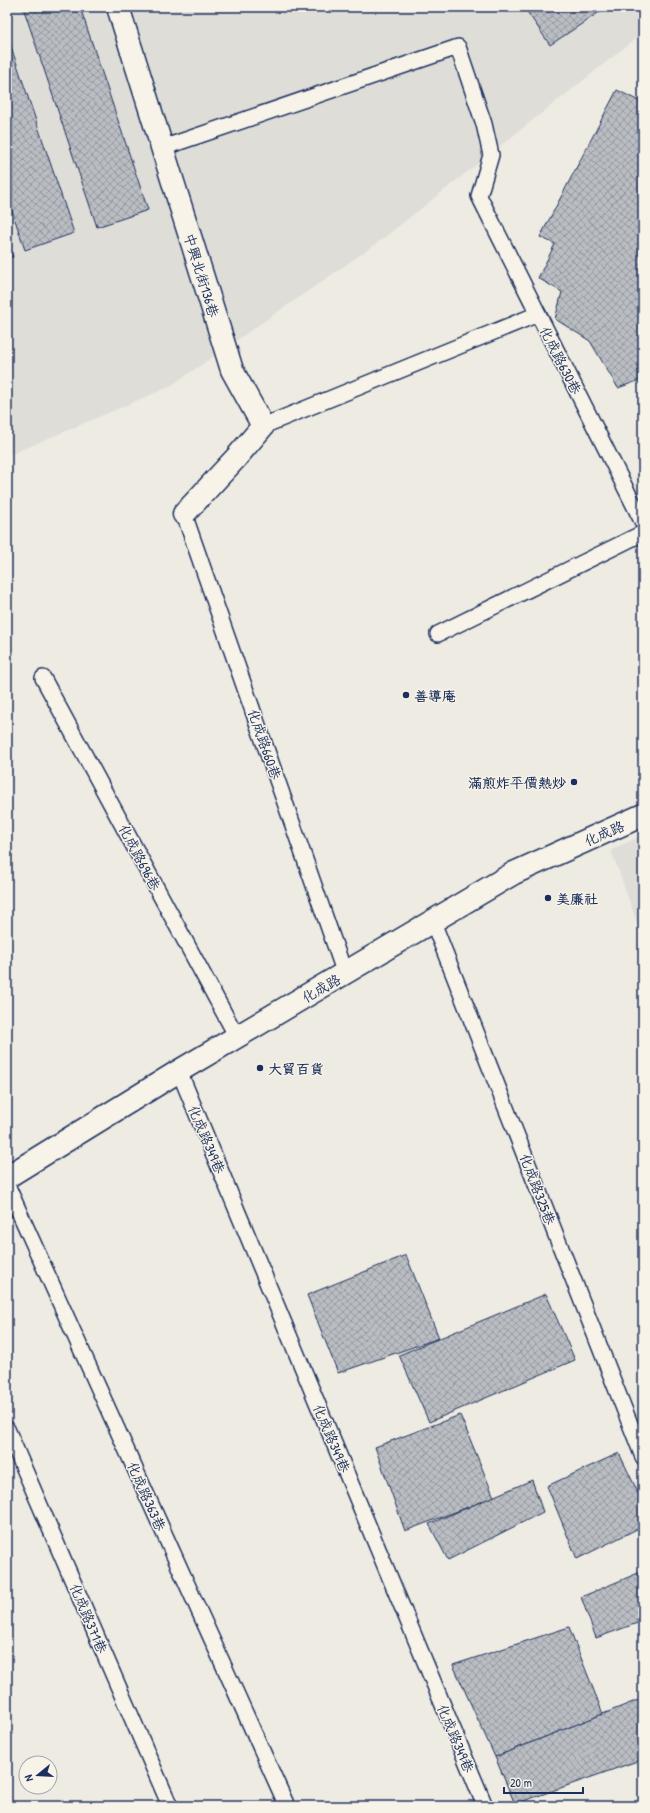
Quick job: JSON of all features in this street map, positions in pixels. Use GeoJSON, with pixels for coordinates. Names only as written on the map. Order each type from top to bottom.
{"type":"FeatureCollection","features":[{"type":"Feature","properties":{"kind":"street","name":"中興北街136巷"},"geometry":{"type":"LineString","coordinates":[[118,7],[232,370],[263,426]]}},
{"type":"Feature","properties":{"kind":"street"},"geometry":{"type":"LineString","coordinates":[[184,514],[235,459],[263,426]]}},
{"type":"Feature","properties":{"kind":"street","name":"化成路"},"geometry":{"type":"LineString","coordinates":[[7,1177],[179,1071],[346,974],[514,873],[643,815]]}},
{"type":"Feature","properties":{"kind":"lane","name":"化成路630巷"},"geometry":{"type":"LineString","coordinates":[[162,148],[458,47],[484,124],[491,155],[479,196],[643,523]]}},
{"type":"Feature","properties":{"kind":"lane"},"geometry":{"type":"LineString","coordinates":[[263,426],[538,314]]}},
{"type":"Feature","properties":{"kind":"lane","name":"化成路660巷"},"geometry":{"type":"LineString","coordinates":[[184,514],[346,974]]}},
{"type":"Feature","properties":{"kind":"lane"},"geometry":{"type":"LineString","coordinates":[[438,634],[643,532]]}},
{"type":"Feature","properties":{"kind":"lane","name":"化成路696巷"},"geometry":{"type":"LineString","coordinates":[[43,678],[237,1037]]}},
{"type":"Feature","properties":{"kind":"lane","name":"化成路325巷"},"geometry":{"type":"LineString","coordinates":[[433,922],[643,1456]]}},
{"type":"Feature","properties":{"kind":"lane","name":"化成路349巷"},"geometry":{"type":"LineString","coordinates":[[179,1071],[485,1806]]}},
{"type":"Feature","properties":{"kind":"lane","name":"化成路363巷"},"geometry":{"type":"LineString","coordinates":[[7,1185],[287,1806]]}},
{"type":"Feature","properties":{"kind":"lane","name":"化成路371巷"},"geometry":{"type":"LineString","coordinates":[[7,1429],[170,1806]]}},
{"type":"Feature","properties":{"kind":"shaded area"},"geometry":{"type":"Polygon","coordinates":[[[7,7],[643,7],[643,33],[376,244],[169,387],[7,456],[7,7]]]}},
{"type":"Feature","properties":{"kind":"shaded area"},"geometry":{"type":"Polygon","coordinates":[[[643,835],[643,939],[611,850],[643,835]]]}},
{"type":"Feature","properties":{"kind":"building"},"geometry":{"type":"Polygon","coordinates":[[[23,7],[80,7],[148,210],[97,227],[23,7]]]}},
{"type":"Feature","properties":{"kind":"building"},"geometry":{"type":"Polygon","coordinates":[[[524,7],[607,7],[550,45],[524,7]]]}},
{"type":"Feature","properties":{"kind":"building"},"geometry":{"type":"Polygon","coordinates":[[[7,35],[74,233],[25,250],[7,196],[7,35]]]}},
{"type":"Feature","properties":{"kind":"building"},"geometry":{"type":"Polygon","coordinates":[[[617,90],[643,103],[643,379],[618,388],[590,341],[555,319],[562,292],[538,278],[555,244],[540,237],[617,90]]]}},
{"type":"Feature","properties":{"kind":"building"},"geometry":{"type":"Polygon","coordinates":[[[7,239],[13,257],[7,258],[7,239]]]}},
{"type":"Feature","properties":{"kind":"building"},"geometry":{"type":"Polygon","coordinates":[[[406,1255],[439,1338],[338,1373],[307,1295],[406,1255]]]}},
{"type":"Feature","properties":{"kind":"building"},"geometry":{"type":"Polygon","coordinates":[[[546,1294],[575,1360],[429,1422],[399,1355],[546,1294]]]}},
{"type":"Feature","properties":{"kind":"building"},"geometry":{"type":"Polygon","coordinates":[[[460,1415],[494,1497],[405,1531],[375,1447],[460,1415]]]}},
{"type":"Feature","properties":{"kind":"building"},"geometry":{"type":"Polygon","coordinates":[[[619,1453],[643,1503],[643,1526],[577,1559],[547,1486],[619,1453]]]}},
{"type":"Feature","properties":{"kind":"building"},"geometry":{"type":"Polygon","coordinates":[[[532,1480],[543,1512],[448,1560],[429,1524],[532,1480]]]}},
{"type":"Feature","properties":{"kind":"building"},"geometry":{"type":"Polygon","coordinates":[[[643,1571],[643,1621],[596,1638],[581,1597],[643,1571]]]}},
{"type":"Feature","properties":{"kind":"building"},"geometry":{"type":"Polygon","coordinates":[[[569,1627],[603,1714],[495,1757],[453,1665],[569,1627]]]}},
{"type":"Feature","properties":{"kind":"building"},"geometry":{"type":"Polygon","coordinates":[[[643,1698],[643,1759],[515,1804],[495,1757],[643,1698]]]}},
{"type":"Feature","properties":{"kind":"place","name":"善導庵"},"geometry":{"type":"Point","coordinates":[406,695]}},
{"type":"Feature","properties":{"kind":"place","name":"滿煎炸平價熱炒"},"geometry":{"type":"Point","coordinates":[574,782]}},
{"type":"Feature","properties":{"kind":"place","name":"美廉社"},"geometry":{"type":"Point","coordinates":[548,898]}},
{"type":"Feature","properties":{"kind":"place","name":"大貿百貨"},"geometry":{"type":"Point","coordinates":[260,1068]}}]}
